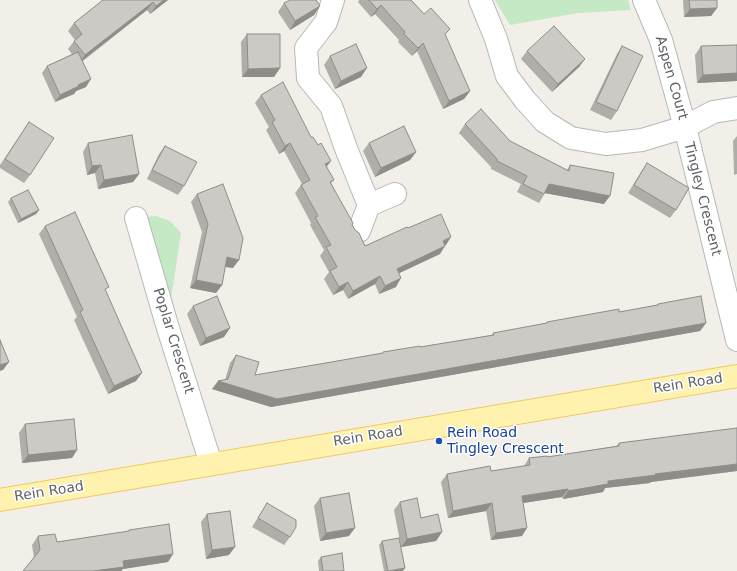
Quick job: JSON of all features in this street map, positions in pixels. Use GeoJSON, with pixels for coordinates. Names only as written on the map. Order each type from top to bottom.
{"type":"FeatureCollection","features":[{"type":"Feature","properties":{"kind":"main road","name":"Rein Road"},"geometry":{"type":"LineString","coordinates":[[0,500],[737,376]]}},
{"type":"Feature","properties":{"kind":"street"},"geometry":{"type":"LineString","coordinates":[[333,0],[326,22],[306,48],[308,78],[331,106],[369,205],[360,231]]}},
{"type":"Feature","properties":{"kind":"street","name":"Tingley Crescent"},"geometry":{"type":"LineString","coordinates":[[480,0],[496,39],[507,76],[525,100],[545,122],[571,138],[606,144],[642,140],[685,127],[737,340]]}},
{"type":"Feature","properties":{"kind":"street","name":"Aspen Court"},"geometry":{"type":"LineString","coordinates":[[644,0],[661,40],[685,127],[713,112],[737,108]]}},
{"type":"Feature","properties":{"kind":"street"},"geometry":{"type":"LineString","coordinates":[[369,205],[395,194]]}},
{"type":"Feature","properties":{"kind":"street","name":"Poplar Crescent"},"geometry":{"type":"LineString","coordinates":[[136,218],[167,325],[211,464]]}},
{"type":"Feature","properties":{"kind":"green space"},"geometry":{"type":"Polygon","coordinates":[[[495,0],[628,0],[631,10],[578,13],[510,25],[495,0]]]}},
{"type":"Feature","properties":{"kind":"green space"},"geometry":{"type":"Polygon","coordinates":[[[156,216],[170,221],[181,233],[167,325],[136,218],[156,216]]]}},
{"type":"Feature","properties":{"kind":"building"},"geometry":{"type":"Polygon","coordinates":[[[103,0],[164,0],[156,6],[153,2],[85,55],[74,41],[82,34],[74,23],[103,0]]]}},
{"type":"Feature","properties":{"kind":"building"},"geometry":{"type":"Polygon","coordinates":[[[290,0],[316,0],[320,6],[295,21],[284,3],[290,0]]]}},
{"type":"Feature","properties":{"kind":"building"},"geometry":{"type":"Polygon","coordinates":[[[369,0],[411,0],[424,14],[431,8],[450,29],[445,34],[470,91],[449,101],[423,43],[418,48],[404,34],[405,32],[381,5],[377,9],[369,0]]]}},
{"type":"Feature","properties":{"kind":"building"},"geometry":{"type":"Polygon","coordinates":[[[689,0],[717,0],[717,8],[690,9],[689,0]]]}},
{"type":"Feature","properties":{"kind":"building"},"geometry":{"type":"Polygon","coordinates":[[[554,26],[585,59],[558,84],[527,51],[554,26]]]}},
{"type":"Feature","properties":{"kind":"building"},"geometry":{"type":"Polygon","coordinates":[[[247,34],[280,34],[280,68],[248,69],[247,34]]]}},
{"type":"Feature","properties":{"kind":"building"},"geometry":{"type":"Polygon","coordinates":[[[356,44],[367,68],[341,81],[330,56],[356,44]]]}},
{"type":"Feature","properties":{"kind":"building"},"geometry":{"type":"Polygon","coordinates":[[[737,45],[737,73],[703,75],[701,46],[737,45]]]}},
{"type":"Feature","properties":{"kind":"building"},"geometry":{"type":"Polygon","coordinates":[[[622,46],[643,56],[617,111],[596,102],[622,46]]]}},
{"type":"Feature","properties":{"kind":"building"},"geometry":{"type":"Polygon","coordinates":[[[78,52],[91,79],[60,95],[47,66],[78,52]]]}},
{"type":"Feature","properties":{"kind":"building"},"geometry":{"type":"Polygon","coordinates":[[[283,82],[311,137],[313,137],[318,145],[321,143],[331,161],[325,164],[334,180],[330,182],[353,223],[352,225],[359,233],[365,246],[407,227],[408,228],[441,214],[451,237],[443,241],[445,246],[397,269],[401,278],[385,286],[380,276],[353,291],[348,282],[339,287],[330,271],[337,267],[326,247],[331,245],[315,217],[318,216],[301,185],[310,180],[290,143],[285,146],[272,122],[275,120],[261,95],[283,82]]]}},
{"type":"Feature","properties":{"kind":"building"},"geometry":{"type":"Polygon","coordinates":[[[481,109],[510,141],[569,171],[570,165],[614,173],[610,196],[549,184],[544,194],[523,184],[527,176],[497,161],[497,159],[465,124],[481,109]]]}},
{"type":"Feature","properties":{"kind":"building"},"geometry":{"type":"Polygon","coordinates":[[[29,122],[54,138],[30,175],[5,159],[29,122]]]}},
{"type":"Feature","properties":{"kind":"building"},"geometry":{"type":"Polygon","coordinates":[[[404,126],[416,152],[381,168],[369,143],[404,126]]]}},
{"type":"Feature","properties":{"kind":"building"},"geometry":{"type":"Polygon","coordinates":[[[132,135],[139,174],[104,180],[101,165],[92,166],[88,143],[132,135]]]}},
{"type":"Feature","properties":{"kind":"building"},"geometry":{"type":"Polygon","coordinates":[[[165,146],[197,162],[184,186],[152,170],[165,146]]]}},
{"type":"Feature","properties":{"kind":"building"},"geometry":{"type":"Polygon","coordinates":[[[647,163],[689,188],[676,210],[634,185],[647,163]]]}},
{"type":"Feature","properties":{"kind":"building"},"geometry":{"type":"Polygon","coordinates":[[[223,184],[243,238],[239,260],[227,257],[222,285],[196,280],[208,224],[197,194],[223,184]]]}},
{"type":"Feature","properties":{"kind":"building"},"geometry":{"type":"Polygon","coordinates":[[[28,190],[39,210],[21,219],[11,198],[28,190]]]}},
{"type":"Feature","properties":{"kind":"building"},"geometry":{"type":"Polygon","coordinates":[[[75,212],[109,287],[105,289],[142,373],[114,386],[80,312],[83,310],[45,226],[75,212]]]}},
{"type":"Feature","properties":{"kind":"building"},"geometry":{"type":"Polygon","coordinates":[[[217,296],[230,328],[206,338],[193,306],[217,296]]]}},
{"type":"Feature","properties":{"kind":"building"},"geometry":{"type":"Polygon","coordinates":[[[701,296],[706,323],[277,399],[218,381],[228,379],[236,355],[259,362],[255,375],[383,352],[494,335],[493,333],[547,322],[619,309],[619,312],[701,296]]]}},
{"type":"Feature","properties":{"kind":"building"},"geometry":{"type":"Polygon","coordinates":[[[0,340],[9,362],[0,365],[0,340]]]}},
{"type":"Feature","properties":{"kind":"building"},"geometry":{"type":"Polygon","coordinates":[[[74,419],[77,450],[28,455],[25,424],[74,419]]]}},
{"type":"Feature","properties":{"kind":"building"},"geometry":{"type":"Polygon","coordinates":[[[737,428],[737,464],[655,474],[656,475],[608,481],[608,484],[568,491],[568,489],[522,496],[527,528],[496,533],[492,503],[453,511],[447,474],[490,466],[491,471],[530,465],[529,458],[547,457],[619,446],[619,443],[737,428]]]}},
{"type":"Feature","properties":{"kind":"building"},"geometry":{"type":"Polygon","coordinates":[[[349,493],[355,528],[326,533],[320,498],[349,493]]]}},
{"type":"Feature","properties":{"kind":"building"},"geometry":{"type":"Polygon","coordinates":[[[417,498],[421,518],[438,514],[442,532],[407,539],[400,502],[417,498]]]}},
{"type":"Feature","properties":{"kind":"building"},"geometry":{"type":"Polygon","coordinates":[[[267,503],[296,520],[296,527],[290,537],[258,518],[267,503]]]}},
{"type":"Feature","properties":{"kind":"building"},"geometry":{"type":"Polygon","coordinates":[[[230,511],[235,547],[212,550],[207,514],[230,511]]]}},
{"type":"Feature","properties":{"kind":"building"},"geometry":{"type":"Polygon","coordinates":[[[169,524],[173,554],[123,561],[124,567],[93,571],[23,571],[40,550],[38,536],[55,534],[57,542],[169,524]]]}},
{"type":"Feature","properties":{"kind":"building"},"geometry":{"type":"Polygon","coordinates":[[[399,538],[405,568],[388,571],[382,541],[399,538]]]}},
{"type":"Feature","properties":{"kind":"building"},"geometry":{"type":"Polygon","coordinates":[[[342,553],[344,571],[323,571],[321,557],[342,553]]]}},
{"type":"Feature","properties":{"kind":"place","name":"Rein Road Tingley Crescent"},"geometry":{"type":"Point","coordinates":[439,441]}}]}
